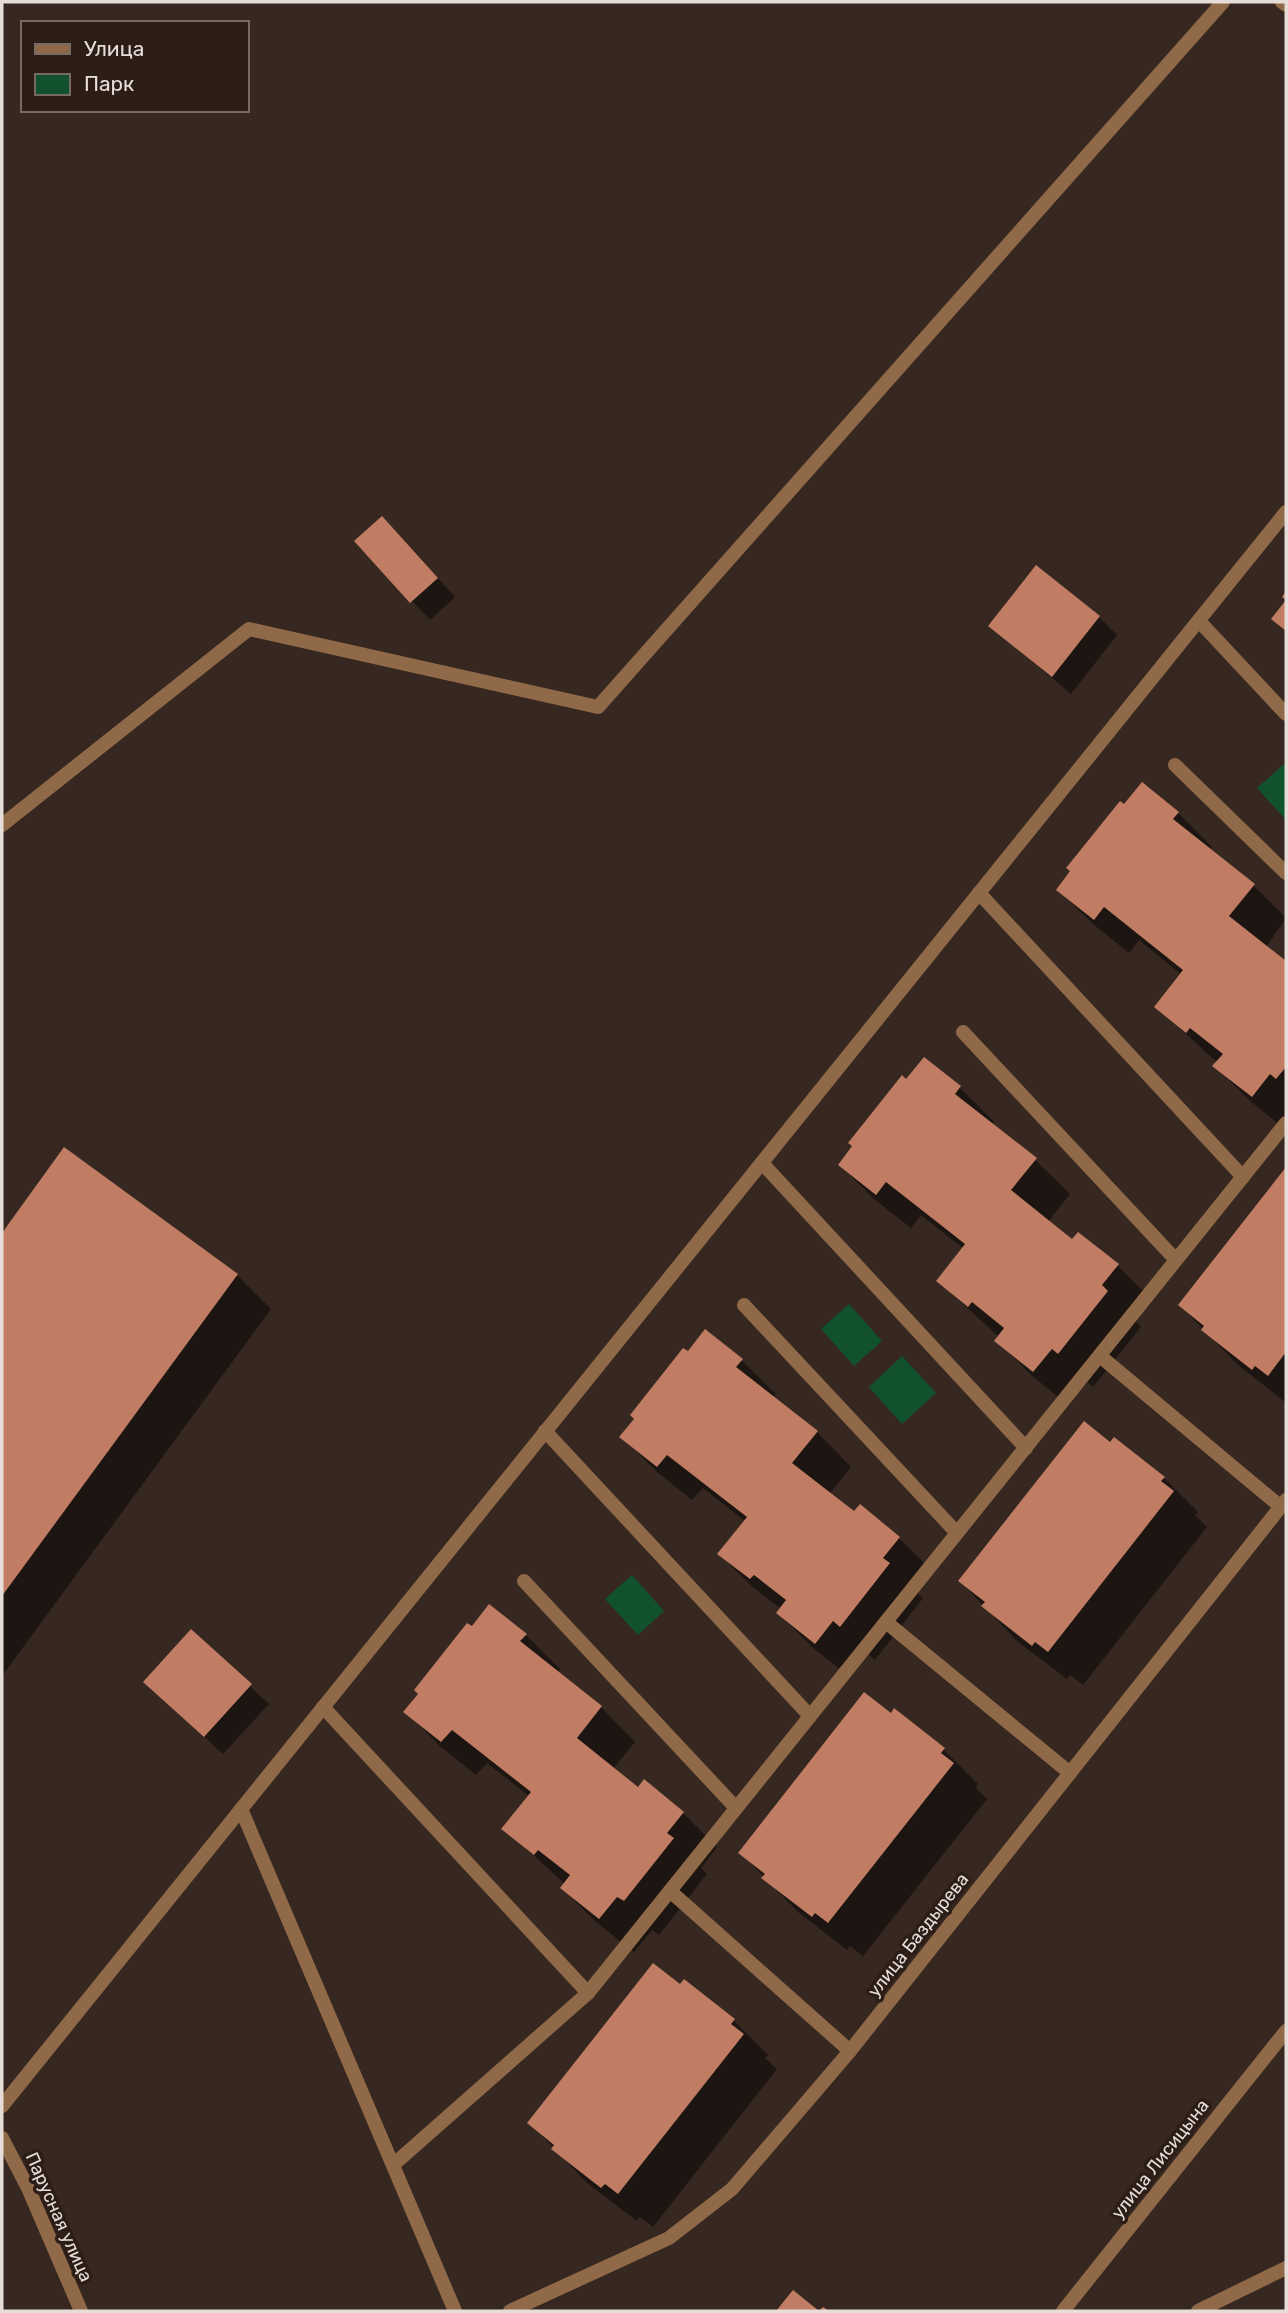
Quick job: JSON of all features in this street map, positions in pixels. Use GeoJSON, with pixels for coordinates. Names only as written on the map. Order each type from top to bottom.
{"type":"FeatureCollection","features":[{"type":"Feature","properties":{"kind":"street"},"geometry":{"type":"LineString","coordinates":[[2,825],[249,629],[598,707],[1223,2]]}},
{"type":"Feature","properties":{"kind":"street"},"geometry":{"type":"LineString","coordinates":[[1282,2],[1286,5]]}},
{"type":"Feature","properties":{"kind":"street"},"geometry":{"type":"LineString","coordinates":[[2,2105],[1286,512]]}},
{"type":"Feature","properties":{"kind":"street"},"geometry":{"type":"LineString","coordinates":[[1199,621],[1286,714]]}},
{"type":"Feature","properties":{"kind":"street"},"geometry":{"type":"LineString","coordinates":[[1175,765],[1286,873]]}},
{"type":"Feature","properties":{"kind":"street"},"geometry":{"type":"LineString","coordinates":[[979,893],[1243,1177]]}},
{"type":"Feature","properties":{"kind":"street"},"geometry":{"type":"LineString","coordinates":[[963,1032],[1176,1260]]}},
{"type":"Feature","properties":{"kind":"street"},"geometry":{"type":"LineString","coordinates":[[393,2165],[588,1993],[1286,1123]]}},
{"type":"Feature","properties":{"kind":"street"},"geometry":{"type":"LineString","coordinates":[[762,1163],[1026,1448]]}},
{"type":"Feature","properties":{"kind":"street"},"geometry":{"type":"LineString","coordinates":[[744,1305],[957,1533]]}},
{"type":"Feature","properties":{"kind":"street"},"geometry":{"type":"LineString","coordinates":[[1100,1356],[1284,1503]]}},
{"type":"Feature","properties":{"kind":"street"},"geometry":{"type":"LineString","coordinates":[[545,1431],[810,1716]]}},
{"type":"Feature","properties":{"kind":"street","name":"улица Баздырева"},"geometry":{"type":"LineString","coordinates":[[510,2311],[670,2238],[732,2189],[850,2050],[1284,1503]]}},
{"type":"Feature","properties":{"kind":"street"},"geometry":{"type":"LineString","coordinates":[[524,1581],[736,1808]]}},
{"type":"Feature","properties":{"kind":"street"},"geometry":{"type":"LineString","coordinates":[[886,1622],[1070,1773]]}},
{"type":"Feature","properties":{"kind":"street"},"geometry":{"type":"LineString","coordinates":[[323,1707],[588,1993]]}},
{"type":"Feature","properties":{"kind":"street"},"geometry":{"type":"LineString","coordinates":[[240,1809],[455,2311]]}},
{"type":"Feature","properties":{"kind":"street"},"geometry":{"type":"LineString","coordinates":[[670,1891],[850,2050]]}},
{"type":"Feature","properties":{"kind":"street","name":"улица Лисицына"},"geometry":{"type":"LineString","coordinates":[[1063,2311],[1286,2031]]}},
{"type":"Feature","properties":{"kind":"street","name":"Парусная улица"},"geometry":{"type":"LineString","coordinates":[[2,2138],[28,2188],[81,2311]]}},
{"type":"Feature","properties":{"kind":"street"},"geometry":{"type":"LineString","coordinates":[[1198,2311],[1286,2268]]}},
{"type":"Feature","properties":{"kind":"green space"},"geometry":{"type":"Polygon","coordinates":[[[1284,764],[1286,766],[1286,820],[1257,788],[1284,764]]]}},
{"type":"Feature","properties":{"kind":"green space"},"geometry":{"type":"Polygon","coordinates":[[[849,1304],[882,1341],[854,1366],[821,1329],[849,1304]]]}},
{"type":"Feature","properties":{"kind":"green space"},"geometry":{"type":"Polygon","coordinates":[[[902,1356],[936,1393],[902,1424],[869,1387],[902,1356]]]}},
{"type":"Feature","properties":{"kind":"green space"},"geometry":{"type":"Polygon","coordinates":[[[632,1575],[664,1611],[638,1635],[605,1599],[632,1575]]]}},
{"type":"Feature","properties":{"kind":"building"},"geometry":{"type":"Polygon","coordinates":[[[382,516],[438,578],[410,603],[354,541],[382,516]]]}},
{"type":"Feature","properties":{"kind":"building"},"geometry":{"type":"Polygon","coordinates":[[[1036,565],[1100,616],[1052,677],[988,626],[1036,565]]]}},
{"type":"Feature","properties":{"kind":"building"},"geometry":{"type":"Polygon","coordinates":[[[1286,600],[1286,631],[1271,619],[1286,600]]]}},
{"type":"Feature","properties":{"kind":"building"},"geometry":{"type":"Polygon","coordinates":[[[1142,782],[1179,812],[1173,819],[1255,884],[1229,916],[1286,961],[1286,1067],[1276,1079],[1270,1074],[1252,1097],[1212,1066],[1223,1054],[1190,1028],[1186,1033],[1154,1007],[1183,970],[1104,907],[1094,920],[1056,890],[1070,871],[1066,868],[1120,801],[1124,804],[1142,782]]]}},
{"type":"Feature","properties":{"kind":"building"},"geometry":{"type":"Polygon","coordinates":[[[924,1057],[961,1086],[955,1094],[1037,1158],[1011,1190],[1072,1239],[1078,1232],[1119,1264],[1102,1285],[1108,1291],[1058,1354],[1052,1349],[1033,1372],[994,1341],[1004,1328],[972,1302],[968,1307],[936,1281],[965,1244],[886,1182],[876,1195],[838,1165],[852,1146],[848,1143],[902,1075],[906,1079],[924,1057]]]}},
{"type":"Feature","properties":{"kind":"building"},"geometry":{"type":"Polygon","coordinates":[[[64,1147],[238,1274],[2,1596],[2,1233],[64,1147]]]}},
{"type":"Feature","properties":{"kind":"building"},"geometry":{"type":"Polygon","coordinates":[[[1286,1167],[1286,1352],[1268,1376],[1255,1366],[1252,1370],[1201,1330],[1204,1326],[1178,1305],[1286,1167]]]}},
{"type":"Feature","properties":{"kind":"building"},"geometry":{"type":"Polygon","coordinates":[[[705,1329],[743,1359],[736,1367],[818,1431],[792,1463],[854,1511],[860,1504],[900,1537],[883,1558],[890,1563],[840,1627],[833,1621],[815,1644],[776,1613],[786,1600],[754,1575],[750,1579],[717,1554],[747,1517],[667,1455],[657,1467],[619,1437],[634,1419],[630,1415],[683,1348],[688,1351],[705,1329]]]}},
{"type":"Feature","properties":{"kind":"building"},"geometry":{"type":"Polygon","coordinates":[[[1084,1421],[1110,1442],[1114,1437],[1165,1477],[1161,1481],[1174,1491],[1048,1652],[1035,1642],[1032,1646],[981,1606],[985,1602],[958,1581],[1084,1421]]]}},
{"type":"Feature","properties":{"kind":"building"},"geometry":{"type":"Polygon","coordinates":[[[489,1604],[527,1634],[520,1641],[602,1706],[577,1738],[638,1787],[644,1779],[684,1812],[667,1833],[674,1838],[624,1901],[617,1897],[599,1919],[560,1888],[570,1875],[538,1850],[534,1855],[501,1829],[531,1792],[452,1730],[441,1742],[403,1712],[418,1694],[414,1690],[467,1623],[472,1626],[489,1604]]]}},
{"type":"Feature","properties":{"kind":"building"},"geometry":{"type":"Polygon","coordinates":[[[191,1629],[252,1684],[204,1737],[143,1682],[191,1629]]]}},
{"type":"Feature","properties":{"kind":"building"},"geometry":{"type":"Polygon","coordinates":[[[864,1692],[891,1713],[894,1708],[945,1748],[941,1753],[954,1763],[828,1923],[815,1913],[812,1917],[761,1878],[765,1874],[738,1853],[864,1692]]]}},
{"type":"Feature","properties":{"kind":"building"},"geometry":{"type":"Polygon","coordinates":[[[653,1963],[680,1984],[684,1979],[735,2019],[731,2024],[744,2034],[618,2194],[605,2184],[601,2188],[551,2149],[554,2145],[527,2123],[653,1963]]]}},
{"type":"Feature","properties":{"kind":"building"},"geometry":{"type":"Polygon","coordinates":[[[793,2290],[819,2311],[776,2311],[793,2290]]]}}]}
